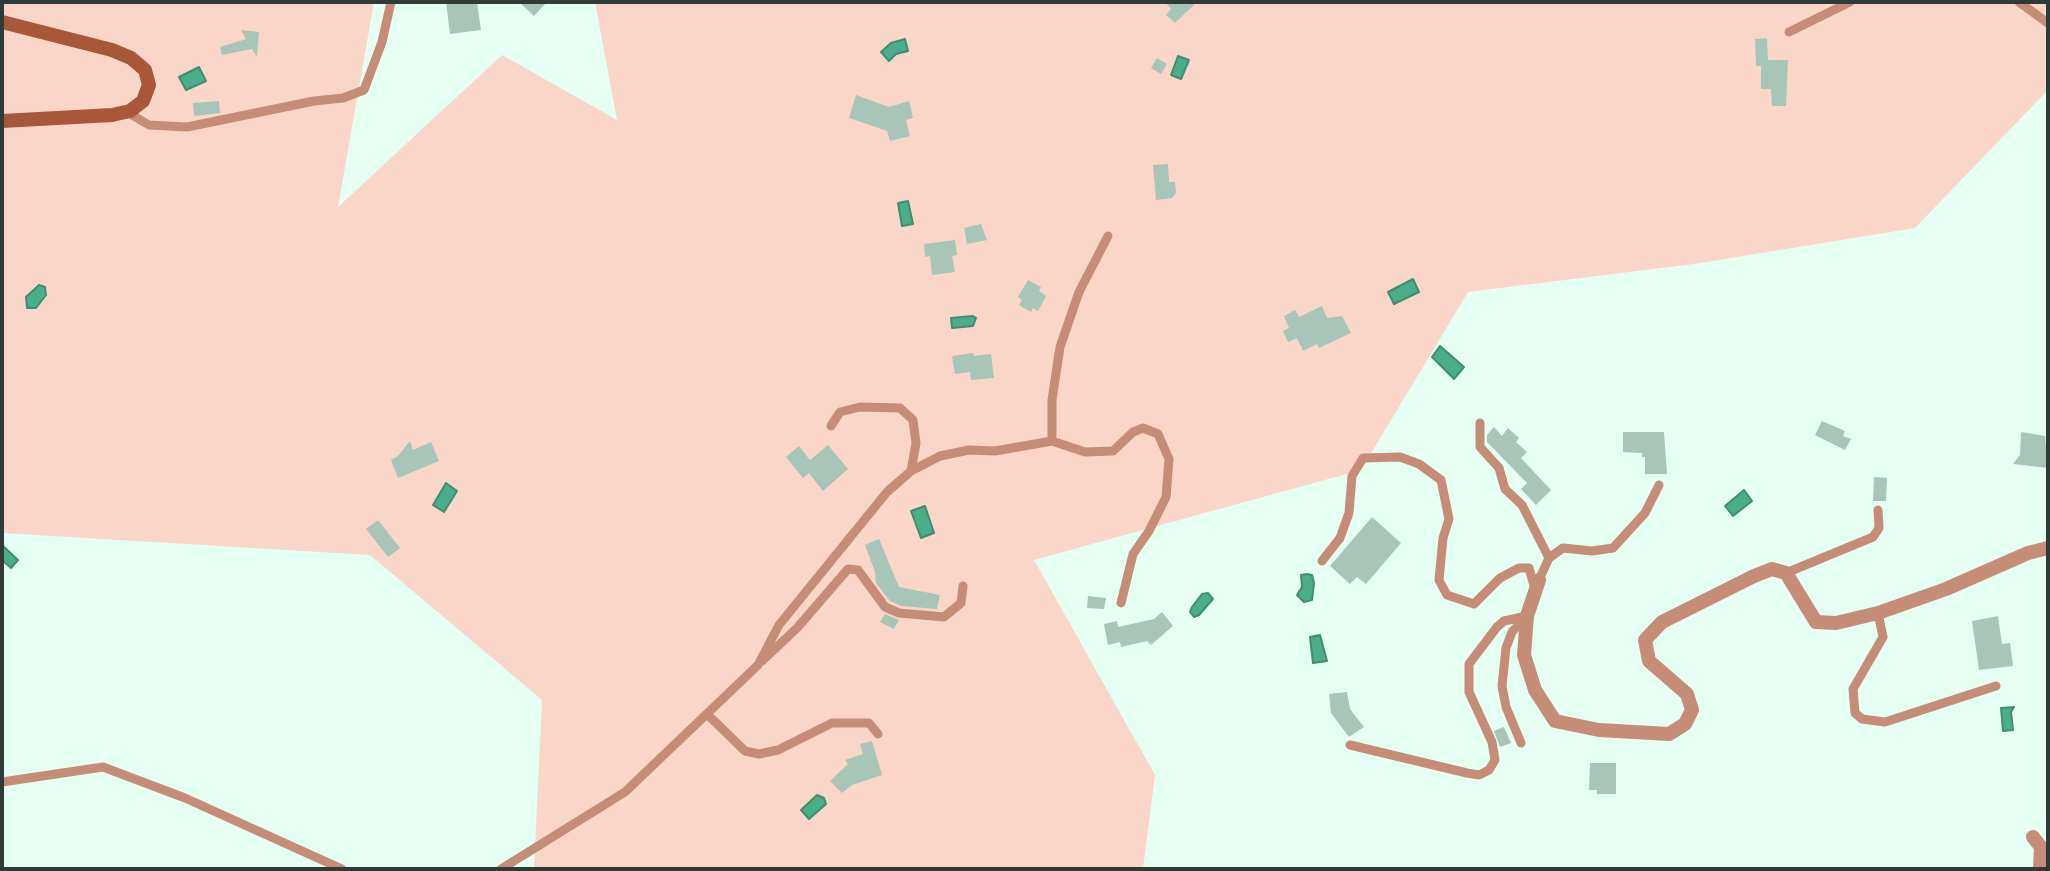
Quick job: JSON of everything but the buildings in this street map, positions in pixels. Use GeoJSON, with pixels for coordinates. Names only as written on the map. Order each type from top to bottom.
{"type":"FeatureCollection","features":[{"type":"Feature","properties":{"kind":"street"},"geometry":{"type":"LineString","coordinates":[[2,22],[112,50],[131,58],[145,70],[149,85],[143,101],[127,111],[2,121]]}},
{"type":"Feature","properties":{"kind":"street"},"geometry":{"type":"LineString","coordinates":[[1537,585],[1527,616],[1524,655],[1535,690],[1555,721],[1599,730],[1669,734],[1685,724],[1692,710],[1687,694],[1648,662],[1645,640],[1662,622],[1754,576],[1772,569],[1786,573],[1816,622],[1836,623],[1878,613],[1946,589],[2028,553],[2048,548]]}},
{"type":"Feature","properties":{"kind":"street"},"geometry":{"type":"LineString","coordinates":[[2033,836],[2041,847],[2040,869]]}},
{"type":"Feature","properties":{"kind":"lane"},"geometry":{"type":"LineString","coordinates":[[127,111],[149,125],[187,127],[343,98],[364,90],[382,42],[391,2]]}},
{"type":"Feature","properties":{"kind":"lane"},"geometry":{"type":"LineString","coordinates":[[1789,32],[1850,2]]}},
{"type":"Feature","properties":{"kind":"lane"},"geometry":{"type":"LineString","coordinates":[[2019,2],[2048,23]]}},
{"type":"Feature","properties":{"kind":"lane"},"geometry":{"type":"LineString","coordinates":[[1052,441],[1052,400],[1060,347],[1079,292],[1108,236]]}},
{"type":"Feature","properties":{"kind":"lane"},"geometry":{"type":"LineString","coordinates":[[831,426],[840,412],[860,407],[900,408],[914,419],[916,443],[911,471]]}},
{"type":"Feature","properties":{"kind":"lane"},"geometry":{"type":"LineString","coordinates":[[1480,423],[1480,447],[1499,468],[1505,489],[1522,505],[1549,558]]}},
{"type":"Feature","properties":{"kind":"lane"},"geometry":{"type":"LineString","coordinates":[[758,665],[773,635],[803,594],[887,492],[911,471],[940,456],[969,450],[995,452],[1052,441],[1085,452],[1113,452],[1133,432],[1143,428],[1158,434],[1169,459],[1166,497],[1149,531],[1133,554],[1121,603]]}},
{"type":"Feature","properties":{"kind":"lane"},"geometry":{"type":"LineString","coordinates":[[1322,561],[1340,538],[1349,513],[1352,476],[1363,458],[1400,457],[1419,464],[1441,480],[1449,519],[1443,538],[1440,580],[1447,595],[1474,604],[1500,578],[1519,568],[1529,568],[1537,585]]}},
{"type":"Feature","properties":{"kind":"lane"},"geometry":{"type":"LineString","coordinates":[[1537,585],[1549,558],[1563,548],[1592,551],[1613,548],[1645,513],[1659,485]]}},
{"type":"Feature","properties":{"kind":"lane"},"geometry":{"type":"LineString","coordinates":[[1786,573],[1873,537],[1879,528],[1878,510]]}},
{"type":"Feature","properties":{"kind":"lane"},"geometry":{"type":"LineString","coordinates":[[502,869],[625,792],[797,628],[848,569],[858,570],[885,607],[899,613],[944,617],[961,603],[963,586]]}},
{"type":"Feature","properties":{"kind":"lane"},"geometry":{"type":"LineString","coordinates":[[1878,613],[1883,637],[1853,689],[1855,713],[1862,719],[1885,722],[1996,687]]}},
{"type":"Feature","properties":{"kind":"lane"},"geometry":{"type":"LineString","coordinates":[[1521,743],[1506,707],[1503,670],[1512,632],[1527,616]]}},
{"type":"Feature","properties":{"kind":"lane"},"geometry":{"type":"LineString","coordinates":[[1350,745],[1467,773],[1479,775],[1489,770],[1495,760],[1492,742],[1469,692],[1469,664],[1504,621],[1527,616]]}},
{"type":"Feature","properties":{"kind":"lane"},"geometry":{"type":"LineString","coordinates":[[707,714],[745,751],[759,754],[778,750],[832,723],[869,723],[878,734]]}},
{"type":"Feature","properties":{"kind":"lane"},"geometry":{"type":"LineString","coordinates":[[2,782],[103,767],[186,798],[342,869]]}},
{"type":"Feature","properties":{"kind":"shaded area"},"geometry":{"type":"Polygon","coordinates":[[[2,2],[374,2],[338,207],[502,55],[617,120],[595,2],[2048,2],[2048,90],[1915,228],[1694,264],[1468,292],[1361,470],[1034,560],[1155,775],[1143,869],[534,869],[542,700],[370,555],[2,533],[2,2]]]}},
{"type":"Feature","properties":{"kind":"shaded area"},"geometry":{"type":"Polygon","coordinates":[[[905,39],[908,51],[896,54],[889,61],[881,52],[891,43],[905,39]]]}},
{"type":"Feature","properties":{"kind":"shaded area"},"geometry":{"type":"Polygon","coordinates":[[[1178,56],[1189,60],[1181,79],[1171,75],[1178,56]]]}},
{"type":"Feature","properties":{"kind":"shaded area"},"geometry":{"type":"Polygon","coordinates":[[[199,67],[206,81],[186,90],[179,77],[199,67]]]}},
{"type":"Feature","properties":{"kind":"shaded area"},"geometry":{"type":"Polygon","coordinates":[[[908,201],[913,224],[902,226],[898,203],[908,201]]]}},
{"type":"Feature","properties":{"kind":"shaded area"},"geometry":{"type":"Polygon","coordinates":[[[1413,279],[1419,292],[1394,304],[1388,292],[1413,279]]]}},
{"type":"Feature","properties":{"kind":"shaded area"},"geometry":{"type":"Polygon","coordinates":[[[39,285],[45,287],[46,295],[36,308],[27,308],[26,297],[39,285]]]}},
{"type":"Feature","properties":{"kind":"shaded area"},"geometry":{"type":"Polygon","coordinates":[[[951,318],[976,318],[973,326],[952,328],[951,318]]]}},
{"type":"Feature","properties":{"kind":"shaded area"},"geometry":{"type":"Polygon","coordinates":[[[1440,346],[1464,367],[1454,379],[1432,357],[1440,346]]]}},
{"type":"Feature","properties":{"kind":"shaded area"},"geometry":{"type":"Polygon","coordinates":[[[446,483],[457,491],[444,512],[433,505],[446,483]]]}},
{"type":"Feature","properties":{"kind":"shaded area"},"geometry":{"type":"Polygon","coordinates":[[[1744,490],[1752,501],[1733,516],[1725,506],[1744,490]]]}},
{"type":"Feature","properties":{"kind":"shaded area"},"geometry":{"type":"Polygon","coordinates":[[[925,506],[934,533],[921,538],[911,511],[925,506]]]}},
{"type":"Feature","properties":{"kind":"shaded area"},"geometry":{"type":"Polygon","coordinates":[[[2,545],[18,560],[11,568],[2,560],[2,545]]]}},
{"type":"Feature","properties":{"kind":"shaded area"},"geometry":{"type":"Polygon","coordinates":[[[1301,575],[1312,575],[1314,583],[1312,600],[1304,602],[1297,595],[1302,587],[1301,575]]]}},
{"type":"Feature","properties":{"kind":"shaded area"},"geometry":{"type":"Polygon","coordinates":[[[1208,593],[1213,599],[1194,617],[1190,612],[1192,607],[1202,594],[1208,593]]]}},
{"type":"Feature","properties":{"kind":"shaded area"},"geometry":{"type":"Polygon","coordinates":[[[1320,635],[1327,661],[1313,663],[1310,637],[1320,635]]]}},
{"type":"Feature","properties":{"kind":"shaded area"},"geometry":{"type":"Polygon","coordinates":[[[2014,707],[2011,712],[2013,730],[2003,731],[2001,708],[2014,707]]]}},
{"type":"Feature","properties":{"kind":"shaded area"},"geometry":{"type":"Polygon","coordinates":[[[817,795],[824,798],[826,804],[809,819],[801,810],[817,795]]]}}]}
